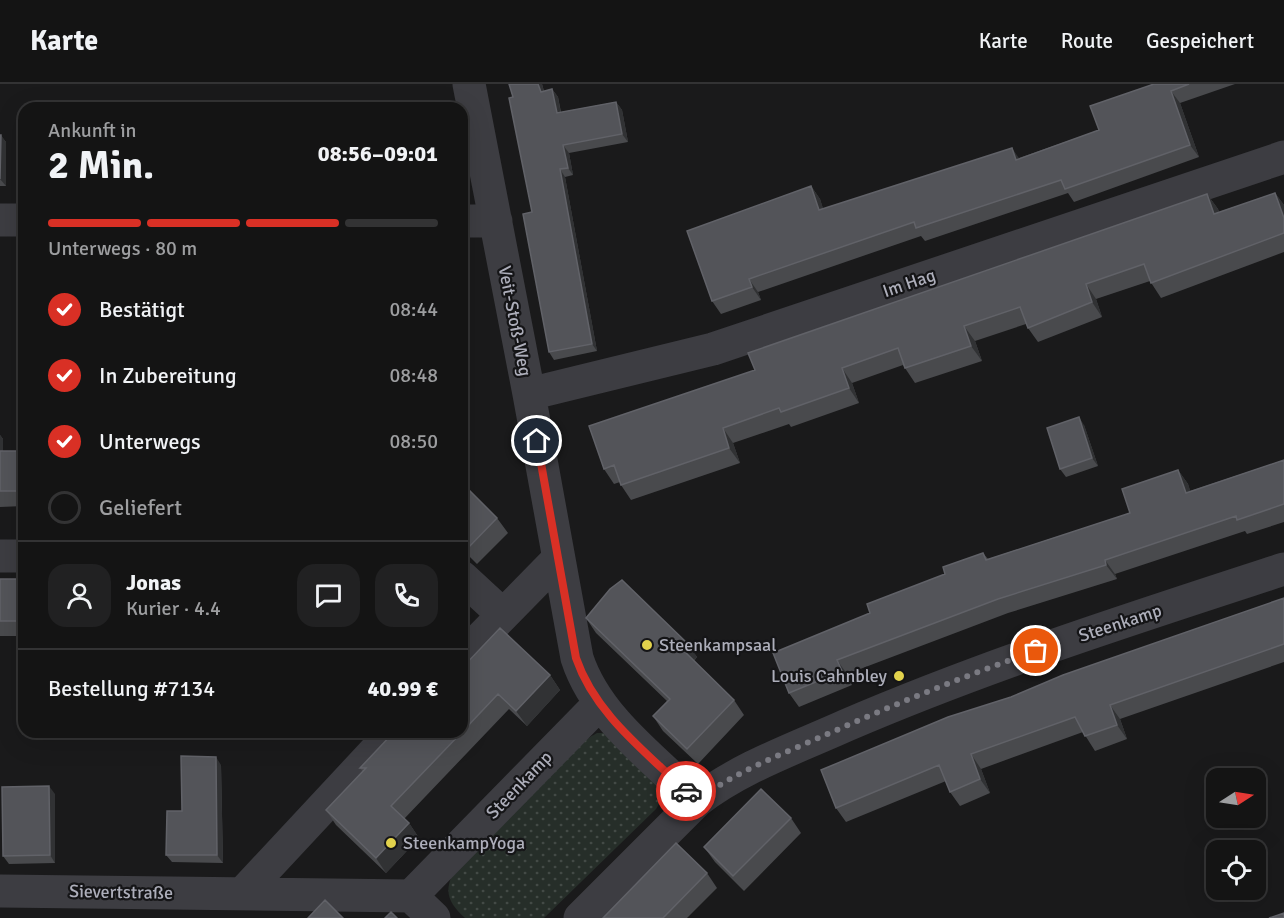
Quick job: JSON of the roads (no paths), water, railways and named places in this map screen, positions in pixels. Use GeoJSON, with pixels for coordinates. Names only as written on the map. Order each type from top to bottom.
{"type":"FeatureCollection","features":[{"type":"Feature","properties":{"kind":"street","name":"Veit-Stoß-Weg"},"geometry":{"type":"LineString","coordinates":[[469,84],[529,394],[558,559]]}},
{"type":"Feature","properties":{"kind":"street","name":"Im Hag"},"geometry":{"type":"LineString","coordinates":[[529,394],[713,349],[1284,157]]}},
{"type":"Feature","properties":{"kind":"street"},"geometry":{"type":"LineString","coordinates":[[0,220],[18,220]]}},
{"type":"Feature","properties":{"kind":"street"},"geometry":{"type":"LineString","coordinates":[[468,221],[495,221]]}},
{"type":"Feature","properties":{"kind":"street"},"geometry":{"type":"LineString","coordinates":[[0,556],[18,556]]}},
{"type":"Feature","properties":{"kind":"street"},"geometry":{"type":"LineString","coordinates":[[468,651],[558,559]]}},
{"type":"Feature","properties":{"kind":"street"},"geometry":{"type":"LineString","coordinates":[[558,559],[576,658],[583,677],[599,704],[697,801]]}},
{"type":"Feature","properties":{"kind":"street","name":"Steenkamp"},"geometry":{"type":"LineString","coordinates":[[580,918],[697,801],[712,789],[770,759],[916,696],[1016,658],[1284,569]]}},
{"type":"Feature","properties":{"kind":"street"},"geometry":{"type":"LineString","coordinates":[[468,583],[502,614]]}},
{"type":"Feature","properties":{"kind":"street","name":"Steenkamp"},"geometry":{"type":"LineString","coordinates":[[423,907],[599,704]]}},
{"type":"Feature","properties":{"kind":"street"},"geometry":{"type":"LineString","coordinates":[[242,894],[387,738]]}},
{"type":"Feature","properties":{"kind":"street","name":"Sievertstraße"},"geometry":{"type":"LineString","coordinates":[[0,891],[242,894],[423,907]]}},
{"type":"Feature","properties":{"kind":"place","name":"Steenkampsaal"},"geometry":{"type":"Point","coordinates":[647,645]}},
{"type":"Feature","properties":{"kind":"place","name":"Louis Cahnbley"},"geometry":{"type":"Point","coordinates":[899,676]}},
{"type":"Feature","properties":{"kind":"place","name":"SteenkampYoga"},"geometry":{"type":"Point","coordinates":[391,843]}}]}
